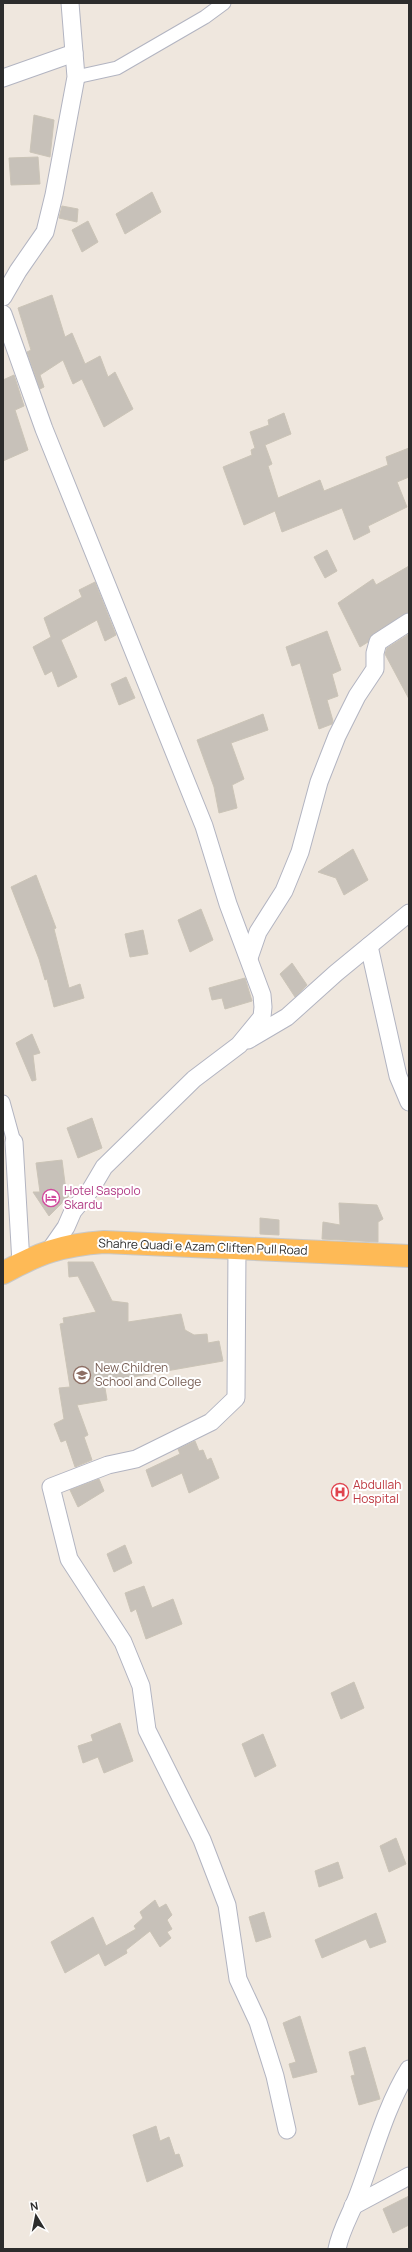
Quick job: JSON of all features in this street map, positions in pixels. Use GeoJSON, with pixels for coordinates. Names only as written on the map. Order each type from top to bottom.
{"type":"FeatureCollection","features":[{"type":"Feature","properties":{"kind":"highway","name":"Shahre Quadi e Azam Cliften Pull Road"},"geometry":{"type":"LineString","coordinates":[[12,1268],[50,1250],[76,1244],[104,1242],[409,1256]]}},
{"type":"Feature","properties":{"kind":"street"},"geometry":{"type":"LineString","coordinates":[[3,297],[18,271],[45,232],[76,77],[70,3]]}},
{"type":"Feature","properties":{"kind":"street"},"geometry":{"type":"LineString","coordinates":[[76,77],[117,68],[205,17],[224,3]]}},
{"type":"Feature","properties":{"kind":"street"},"geometry":{"type":"LineString","coordinates":[[3,78],[74,53]]}},
{"type":"Feature","properties":{"kind":"street"},"geometry":{"type":"LineString","coordinates":[[3,314],[44,429],[204,826],[228,904],[262,995],[262,1017],[239,1045]]}},
{"type":"Feature","properties":{"kind":"street"},"geometry":{"type":"LineString","coordinates":[[249,958],[258,932],[284,891],[300,852],[319,782],[337,736],[357,696],[375,669],[375,652],[378,642],[409,622]]}},
{"type":"Feature","properties":{"kind":"street"},"geometry":{"type":"LineString","coordinates":[[50,1250],[66,1227],[73,1211],[91,1189],[104,1167],[194,1079],[239,1045],[288,1018],[409,912]]}},
{"type":"Feature","properties":{"kind":"street"},"geometry":{"type":"LineString","coordinates":[[369,946],[398,1076],[409,1102]]}},
{"type":"Feature","properties":{"kind":"street"},"geometry":{"type":"LineString","coordinates":[[3,1102],[14,1142],[12,1268]]}},
{"type":"Feature","properties":{"kind":"street"},"geometry":{"type":"LineString","coordinates":[[237,1248],[236,1398],[211,1422],[136,1459],[108,1465],[51,1487],[69,1559],[122,1642],[141,1686],[147,1730],[202,1840],[227,1905],[238,1979],[260,2029],[275,2076],[287,2130]]}},
{"type":"Feature","properties":{"kind":"street"},"geometry":{"type":"LineString","coordinates":[[337,2249],[341,2232],[353,2206],[380,2129],[409,2069]]}},
{"type":"Feature","properties":{"kind":"street"},"geometry":{"type":"LineString","coordinates":[[353,2206],[409,2176]]}},
{"type":"Feature","properties":{"kind":"building"},"geometry":{"type":"Polygon","coordinates":[[[34,115],[54,120],[50,157],[30,152],[34,115]]]}},
{"type":"Feature","properties":{"kind":"building"},"geometry":{"type":"Polygon","coordinates":[[[38,157],[40,184],[11,185],[9,158],[38,157]]]}},
{"type":"Feature","properties":{"kind":"building"},"geometry":{"type":"Polygon","coordinates":[[[152,192],[161,212],[125,234],[116,214],[152,192]]]}},
{"type":"Feature","properties":{"kind":"building"},"geometry":{"type":"Polygon","coordinates":[[[62,206],[78,209],[77,222],[59,218],[62,206]]]}},
{"type":"Feature","properties":{"kind":"building"},"geometry":{"type":"Polygon","coordinates":[[[88,221],[98,242],[82,252],[72,230],[88,221]]]}},
{"type":"Feature","properties":{"kind":"building"},"geometry":{"type":"Polygon","coordinates":[[[52,295],[65,337],[72,333],[85,364],[100,356],[108,377],[115,372],[133,409],[104,427],[82,379],[73,384],[63,360],[40,375],[44,387],[40,389],[27,352],[31,350],[18,308],[52,295]]]}},
{"type":"Feature","properties":{"kind":"building"},"geometry":{"type":"Polygon","coordinates":[[[14,375],[24,406],[15,410],[28,450],[3,461],[3,380],[14,375]]]}},
{"type":"Feature","properties":{"kind":"building"},"geometry":{"type":"Polygon","coordinates":[[[284,413],[291,434],[265,445],[272,464],[268,466],[278,498],[320,480],[324,491],[388,465],[386,457],[409,448],[409,477],[397,482],[407,507],[368,526],[370,532],[354,540],[342,508],[282,532],[275,511],[244,525],[223,467],[252,455],[251,450],[255,448],[250,432],[269,425],[268,420],[284,413]]]}},
{"type":"Feature","properties":{"kind":"building"},"geometry":{"type":"Polygon","coordinates":[[[327,550],[337,571],[325,578],[314,557],[327,550]]]}},
{"type":"Feature","properties":{"kind":"building"},"geometry":{"type":"Polygon","coordinates":[[[409,566],[409,612],[373,634],[368,642],[360,647],[338,603],[373,579],[376,585],[409,566]]]}},
{"type":"Feature","properties":{"kind":"building"},"geometry":{"type":"Polygon","coordinates":[[[95,582],[116,635],[105,641],[97,620],[61,640],[77,677],[58,687],[52,671],[45,675],[33,647],[51,637],[44,618],[82,597],[79,590],[95,582]]]}},
{"type":"Feature","properties":{"kind":"building"},"geometry":{"type":"Polygon","coordinates":[[[327,631],[341,670],[332,674],[338,696],[327,700],[333,721],[332,724],[319,729],[300,663],[292,666],[286,647],[327,631]]]}},
{"type":"Feature","properties":{"kind":"building"},"geometry":{"type":"Polygon","coordinates":[[[409,634],[409,699],[385,654],[387,648],[409,634]]]}},
{"type":"Feature","properties":{"kind":"building"},"geometry":{"type":"Polygon","coordinates":[[[126,677],[135,698],[119,705],[111,684],[126,677]]]}},
{"type":"Feature","properties":{"kind":"building"},"geometry":{"type":"Polygon","coordinates":[[[263,714],[268,730],[231,743],[244,779],[232,785],[237,808],[219,813],[214,787],[197,740],[263,714]]]}},
{"type":"Feature","properties":{"kind":"building"},"geometry":{"type":"Polygon","coordinates":[[[353,849],[368,880],[344,895],[336,878],[318,872],[353,849]]]}},
{"type":"Feature","properties":{"kind":"building"},"geometry":{"type":"Polygon","coordinates":[[[36,875],[56,928],[54,929],[69,988],[80,984],[84,998],[54,1007],[47,979],[45,980],[39,959],[11,887],[36,875]]]}},
{"type":"Feature","properties":{"kind":"building"},"geometry":{"type":"Polygon","coordinates":[[[201,909],[213,940],[190,952],[178,920],[201,909]]]}},
{"type":"Feature","properties":{"kind":"building"},"geometry":{"type":"Polygon","coordinates":[[[143,930],[148,954],[130,957],[125,934],[143,930]]]}},
{"type":"Feature","properties":{"kind":"building"},"geometry":{"type":"Polygon","coordinates":[[[292,963],[307,985],[295,997],[280,974],[292,963]]]}},
{"type":"Feature","properties":{"kind":"building"},"geometry":{"type":"Polygon","coordinates":[[[245,978],[252,1001],[225,1009],[222,998],[212,1000],[209,988],[245,978]]]}},
{"type":"Feature","properties":{"kind":"building"},"geometry":{"type":"Polygon","coordinates":[[[32,1034],[40,1053],[33,1055],[36,1080],[32,1081],[16,1043],[32,1034]]]}},
{"type":"Feature","properties":{"kind":"building"},"geometry":{"type":"Polygon","coordinates":[[[92,1118],[102,1148],[78,1158],[67,1128],[92,1118]]]}},
{"type":"Feature","properties":{"kind":"building"},"geometry":{"type":"Polygon","coordinates":[[[62,1160],[66,1191],[71,1194],[49,1216],[33,1192],[40,1192],[36,1163],[62,1160]]]}},
{"type":"Feature","properties":{"kind":"building"},"geometry":{"type":"Polygon","coordinates":[[[339,1203],[377,1205],[383,1219],[378,1222],[378,1242],[322,1239],[323,1222],[340,1225],[339,1203]]]}},
{"type":"Feature","properties":{"kind":"building"},"geometry":{"type":"Polygon","coordinates":[[[260,1218],[279,1220],[279,1235],[260,1234],[260,1218]]]}},
{"type":"Feature","properties":{"kind":"building"},"geometry":{"type":"Polygon","coordinates":[[[68,1262],[93,1262],[112,1301],[128,1303],[128,1322],[181,1314],[185,1330],[194,1335],[207,1334],[208,1343],[219,1341],[223,1361],[104,1382],[107,1400],[77,1405],[88,1435],[84,1437],[92,1460],[75,1467],[66,1440],[61,1442],[54,1424],[64,1419],[59,1388],[70,1387],[60,1324],[64,1323],[63,1318],[96,1312],[78,1276],[69,1277],[68,1262]]]}},
{"type":"Feature","properties":{"kind":"building"},"geometry":{"type":"Polygon","coordinates":[[[195,1441],[199,1451],[203,1450],[207,1460],[211,1458],[219,1478],[189,1493],[182,1473],[152,1487],[146,1470],[180,1454],[178,1449],[195,1441]]]}},
{"type":"Feature","properties":{"kind":"building"},"geometry":{"type":"Polygon","coordinates":[[[99,1479],[104,1491],[78,1507],[70,1490],[99,1479]]]}},
{"type":"Feature","properties":{"kind":"building"},"geometry":{"type":"Polygon","coordinates":[[[125,1545],[132,1563],[114,1572],[107,1554],[125,1545]]]}},
{"type":"Feature","properties":{"kind":"building"},"geometry":{"type":"Polygon","coordinates":[[[144,1586],[152,1608],[173,1599],[182,1624],[146,1639],[136,1609],[131,1612],[125,1593],[144,1586]]]}},
{"type":"Feature","properties":{"kind":"building"},"geometry":{"type":"Polygon","coordinates":[[[354,1682],[364,1708],[341,1719],[331,1693],[354,1682]]]}},
{"type":"Feature","properties":{"kind":"building"},"geometry":{"type":"Polygon","coordinates":[[[120,1723],[133,1761],[104,1773],[98,1757],[83,1763],[78,1746],[93,1741],[91,1735],[120,1723]]]}},
{"type":"Feature","properties":{"kind":"building"},"geometry":{"type":"Polygon","coordinates":[[[263,1734],[276,1766],[255,1777],[242,1744],[263,1734]]]}},
{"type":"Feature","properties":{"kind":"building"},"geometry":{"type":"Polygon","coordinates":[[[396,1838],[406,1864],[389,1872],[380,1846],[396,1838]]]}},
{"type":"Feature","properties":{"kind":"building"},"geometry":{"type":"Polygon","coordinates":[[[338,1862],[343,1878],[319,1887],[315,1871],[338,1862]]]}},
{"type":"Feature","properties":{"kind":"building"},"geometry":{"type":"Polygon","coordinates":[[[155,1900],[159,1908],[166,1904],[172,1915],[167,1920],[172,1929],[167,1932],[171,1938],[160,1947],[150,1931],[126,1950],[127,1953],[105,1966],[99,1953],[65,1973],[51,1942],[93,1917],[106,1946],[136,1929],[134,1926],[143,1918],[140,1912],[155,1900]]]}},
{"type":"Feature","properties":{"kind":"building"},"geometry":{"type":"Polygon","coordinates":[[[264,1912],[271,1937],[256,1942],[249,1917],[264,1912]]]}},
{"type":"Feature","properties":{"kind":"building"},"geometry":{"type":"Polygon","coordinates":[[[376,1913],[386,1942],[370,1948],[366,1939],[322,1958],[315,1940],[376,1913]]]}},
{"type":"Feature","properties":{"kind":"building"},"geometry":{"type":"Polygon","coordinates":[[[300,2016],[317,2072],[293,2078],[289,2064],[296,2062],[283,2023],[300,2016]]]}},
{"type":"Feature","properties":{"kind":"building"},"geometry":{"type":"Polygon","coordinates":[[[365,2047],[380,2099],[359,2105],[351,2076],[355,2075],[349,2052],[365,2047]]]}},
{"type":"Feature","properties":{"kind":"building"},"geometry":{"type":"Polygon","coordinates":[[[156,2126],[160,2141],[169,2137],[175,2155],[179,2154],[183,2166],[147,2182],[133,2135],[156,2126]]]}},
{"type":"Feature","properties":{"kind":"building"},"geometry":{"type":"Polygon","coordinates":[[[409,2196],[409,2225],[393,2233],[383,2209],[409,2196]]]}},
{"type":"Feature","properties":{"kind":"place","name":"Hotel Saspolo Skardu"},"geometry":{"type":"Point","coordinates":[51,1198]}},
{"type":"Feature","properties":{"kind":"place","name":"New Children School and College"},"geometry":{"type":"Point","coordinates":[82,1375]}},
{"type":"Feature","properties":{"kind":"place","name":"Abdullah Hospital"},"geometry":{"type":"Point","coordinates":[340,1492]}}]}
